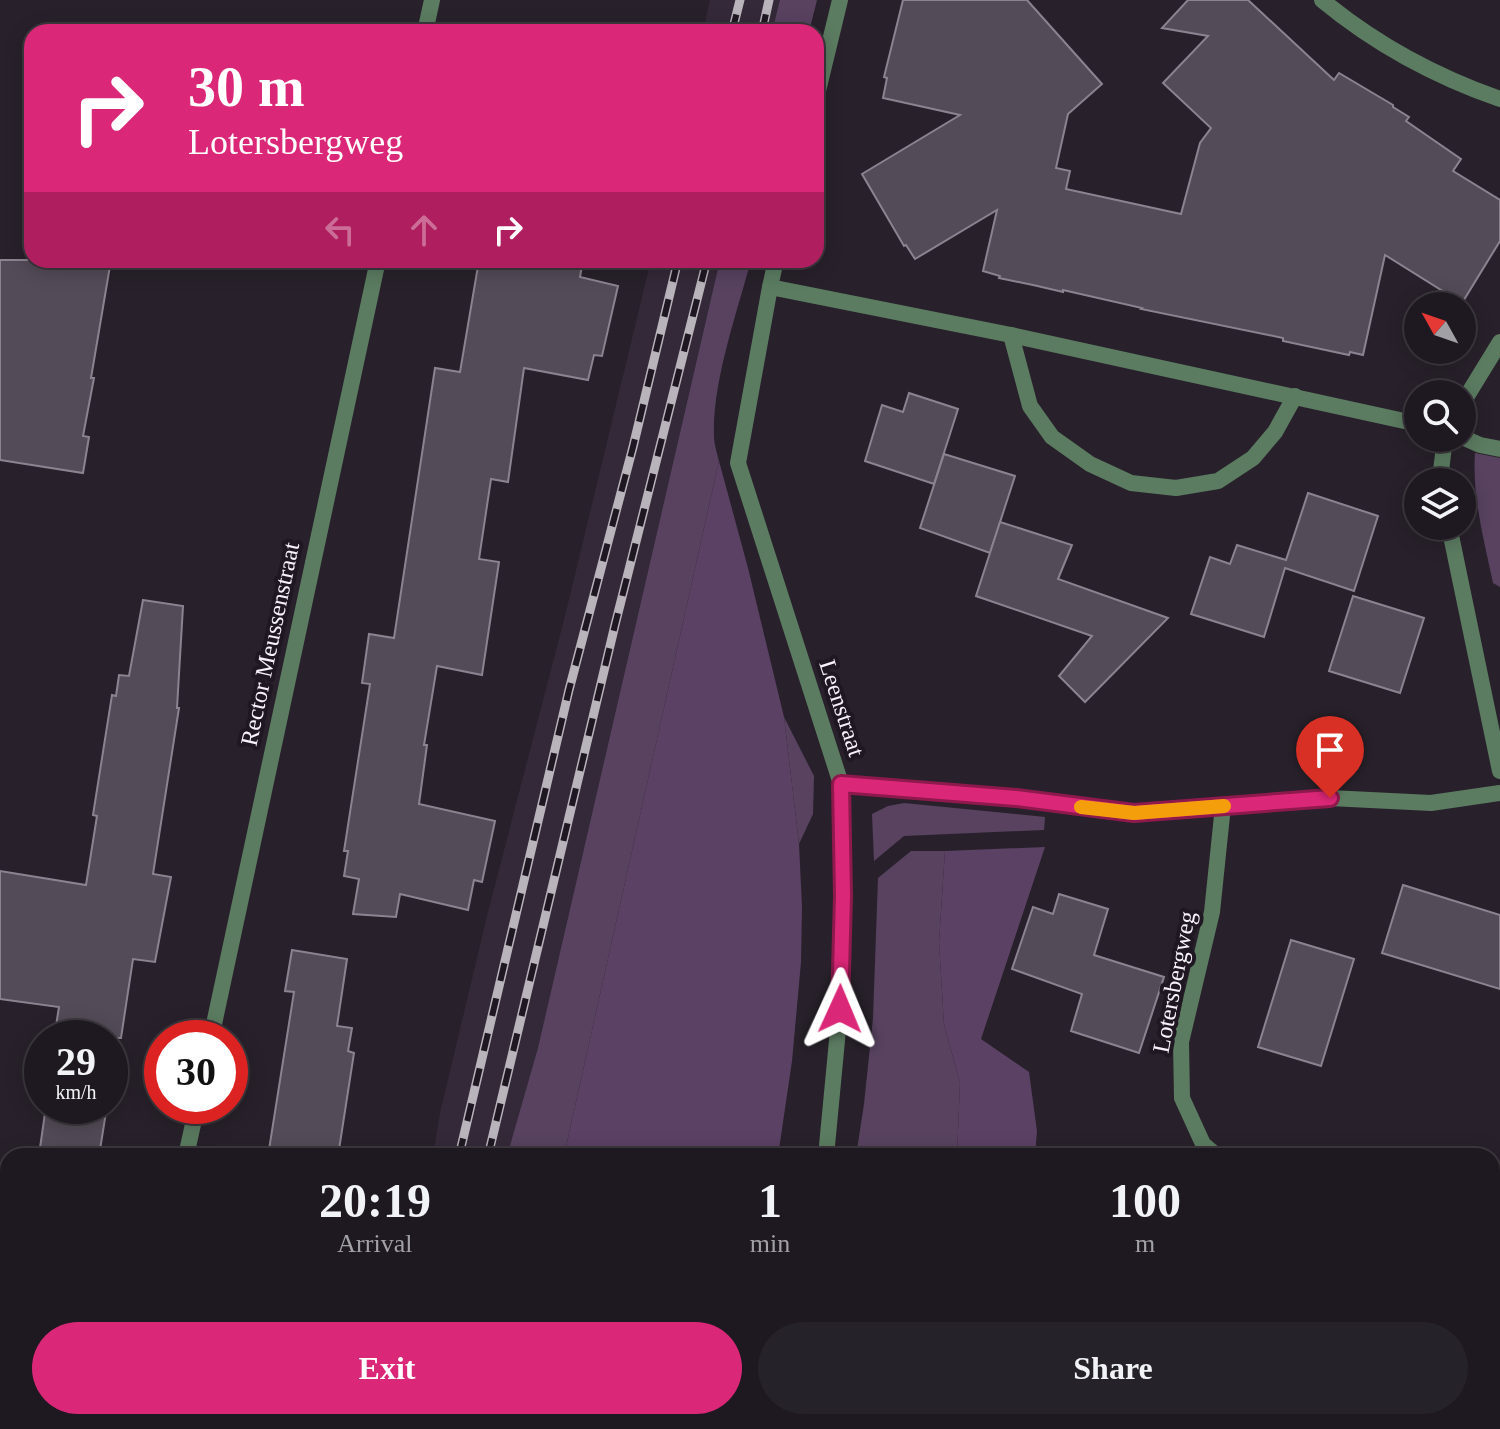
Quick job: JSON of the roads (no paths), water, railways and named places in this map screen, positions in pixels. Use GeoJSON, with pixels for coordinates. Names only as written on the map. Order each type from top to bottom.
{"type":"FeatureCollection","features":[{"type":"Feature","properties":{"kind":"street"},"geometry":{"type":"LineString","coordinates":[[427,24],[432,0]]}},
{"type":"Feature","properties":{"kind":"street"},"geometry":{"type":"LineString","coordinates":[[824,66],[840,0]]}},
{"type":"Feature","properties":{"kind":"street"},"geometry":{"type":"LineString","coordinates":[[1322,0],[1423,66],[1500,99]]}},
{"type":"Feature","properties":{"kind":"street","name":"Rector Meussenstraat"},"geometry":{"type":"LineString","coordinates":[[215,1020],[376,268]]}},
{"type":"Feature","properties":{"kind":"street","name":"Leenstraat"},"geometry":{"type":"LineString","coordinates":[[774,268],[738,463],[841,784],[843,896],[840,1009],[827,1148]]}},
{"type":"Feature","properties":{"kind":"street"},"geometry":{"type":"LineString","coordinates":[[770,287],[1011,335],[1404,421]]}},
{"type":"Feature","properties":{"kind":"street"},"geometry":{"type":"LineString","coordinates":[[1011,335],[1030,406],[1052,437],[1090,464],[1131,483],[1176,488],[1218,481],[1253,458],[1275,432],[1295,396]]}},
{"type":"Feature","properties":{"kind":"street"},"geometry":{"type":"LineString","coordinates":[[1476,381],[1500,342]]}},
{"type":"Feature","properties":{"kind":"street"},"geometry":{"type":"LineString","coordinates":[[1476,443],[1500,449]]}},
{"type":"Feature","properties":{"kind":"street"},"geometry":{"type":"LineString","coordinates":[[1452,540],[1500,771]]}},
{"type":"Feature","properties":{"kind":"street"},"geometry":{"type":"LineString","coordinates":[[841,784],[1016,798],[1134,813],[1330,798],[1431,803],[1500,793]]}},
{"type":"Feature","properties":{"kind":"street","name":"Lotersbergweg"},"geometry":{"type":"LineString","coordinates":[[1208,1148],[1182,1098],[1181,1042],[1212,912],[1223,806]]}},
{"type":"Feature","properties":{"kind":"street"},"geometry":{"type":"LineString","coordinates":[[188,1148],[193,1124]]}},
{"type":"Feature","properties":{"kind":"railway"},"geometry":{"type":"LineString","coordinates":[[734,24],[740,0]]}},
{"type":"Feature","properties":{"kind":"railway"},"geometry":{"type":"LineString","coordinates":[[764,24],[769,0]]}},
{"type":"Feature","properties":{"kind":"railway"},"geometry":{"type":"LineString","coordinates":[[461,1148],[569,690],[676,268]]}},
{"type":"Feature","properties":{"kind":"railway"},"geometry":{"type":"LineString","coordinates":[[490,1148],[615,625],[705,268]]}}]}
